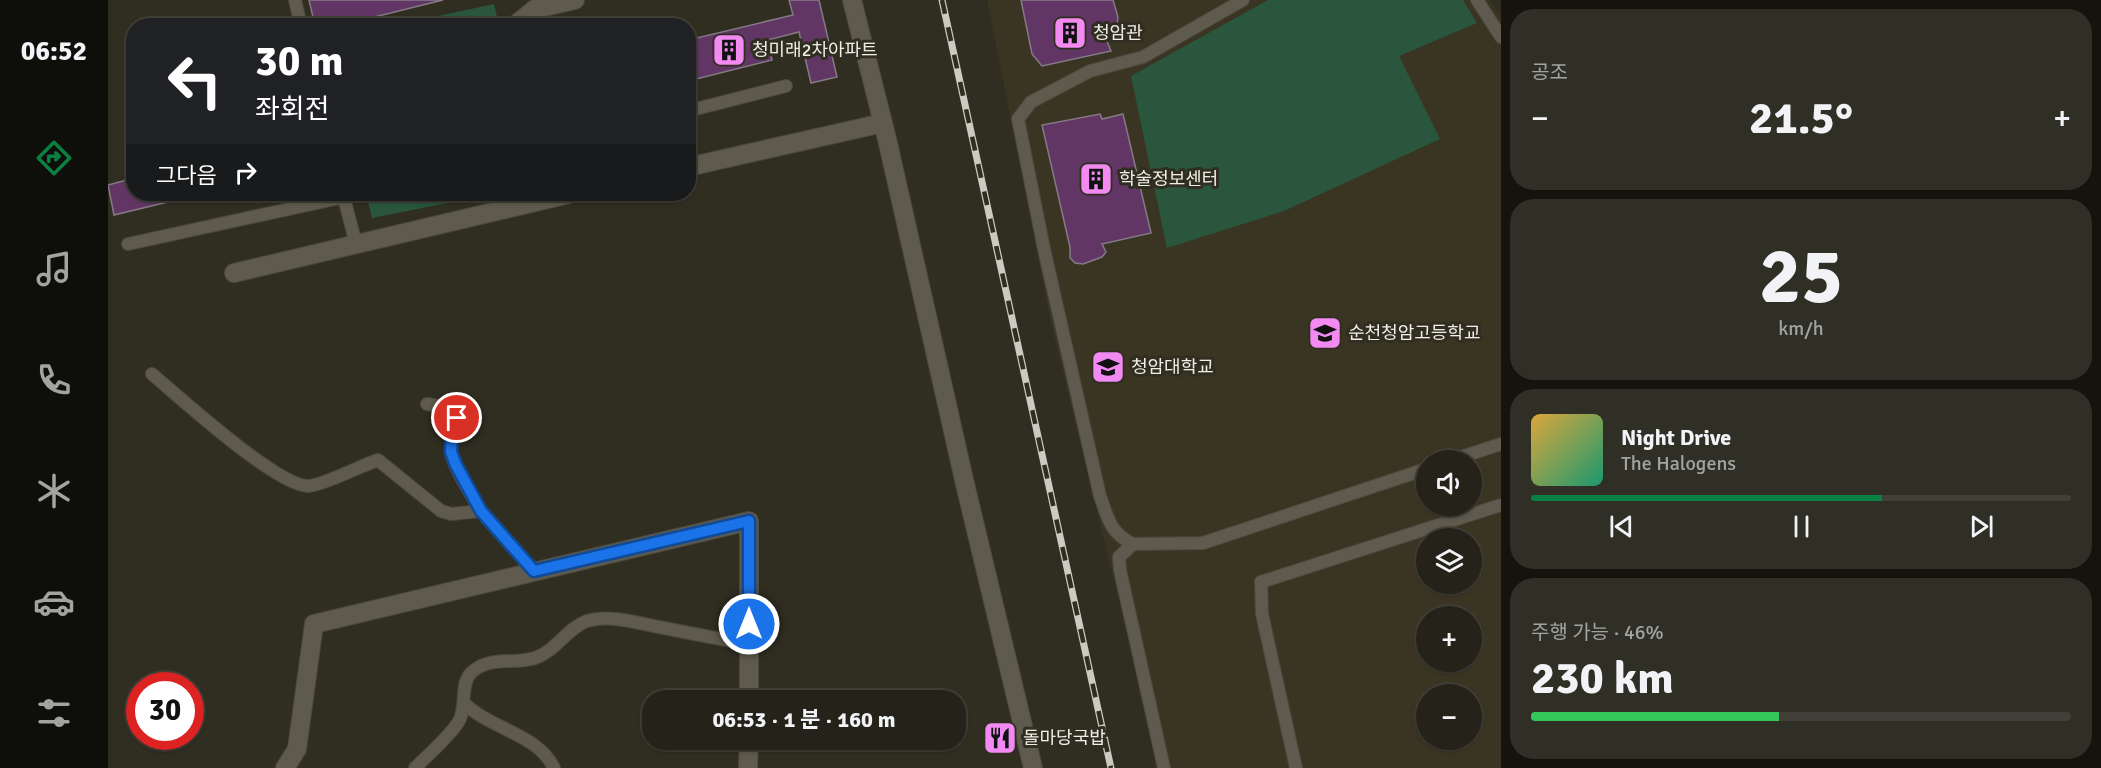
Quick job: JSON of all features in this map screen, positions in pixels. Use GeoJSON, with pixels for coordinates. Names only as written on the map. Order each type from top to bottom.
{"type":"FeatureCollection","features":[{"type":"Feature","properties":{"kind":"street"},"geometry":{"type":"LineString","coordinates":[[524,18],[535,9],[575,0]]}},
{"type":"Feature","properties":{"kind":"street"},"geometry":{"type":"LineString","coordinates":[[852,0],[884,123],[965,484],[1033,768]]}},
{"type":"Feature","properties":{"kind":"street"},"geometry":{"type":"LineString","coordinates":[[696,165],[884,123]]}},
{"type":"Feature","properties":{"kind":"street"},"geometry":{"type":"LineString","coordinates":[[234,273],[522,201]]}},
{"type":"Feature","properties":{"kind":"street"},"geometry":{"type":"LineString","coordinates":[[285,768],[297,749],[314,624],[749,521],[749,690]]}},
{"type":"Feature","properties":{"kind":"street"},"geometry":{"type":"LineString","coordinates":[[748,750],[748,768]]}},
{"type":"Feature","properties":{"kind":"lane"},"geometry":{"type":"LineString","coordinates":[[295,0],[299,18]]}},
{"type":"Feature","properties":{"kind":"lane"},"geometry":{"type":"LineString","coordinates":[[1243,0],[1143,57],[1090,71],[1031,102],[1018,119],[1044,249],[1100,496],[1113,529],[1121,539],[1133,544],[1203,543],[1416,472]]}},
{"type":"Feature","properties":{"kind":"lane"},"geometry":{"type":"LineString","coordinates":[[1477,0],[1501,37]]}},
{"type":"Feature","properties":{"kind":"lane"},"geometry":{"type":"LineString","coordinates":[[696,109],[786,86]]}},
{"type":"Feature","properties":{"kind":"lane"},"geometry":{"type":"LineString","coordinates":[[128,244],[318,201]]}},
{"type":"Feature","properties":{"kind":"lane"},"geometry":{"type":"LineString","coordinates":[[345,201],[356,244]]}},
{"type":"Feature","properties":{"kind":"lane"},"geometry":{"type":"LineString","coordinates":[[152,374],[225,437],[296,484],[307,486],[318,484],[378,460],[441,511],[451,514],[481,511]]}},
{"type":"Feature","properties":{"kind":"lane"},"geometry":{"type":"LineString","coordinates":[[427,404],[455,409],[457,418],[452,434],[451,452],[481,511],[534,571]]}},
{"type":"Feature","properties":{"kind":"lane"},"geometry":{"type":"LineString","coordinates":[[1482,450],[1501,444]]}},
{"type":"Feature","properties":{"kind":"lane"},"geometry":{"type":"LineString","coordinates":[[1296,768],[1262,614],[1261,582],[1501,505]]}},
{"type":"Feature","properties":{"kind":"lane"},"geometry":{"type":"LineString","coordinates":[[1133,544],[1119,557],[1120,570],[1164,768]]}},
{"type":"Feature","properties":{"kind":"lane"},"geometry":{"type":"LineString","coordinates":[[415,768],[458,722],[464,709],[468,677],[474,670],[485,664],[535,658],[587,621],[612,619],[749,644]]}},
{"type":"Feature","properties":{"kind":"lane"},"geometry":{"type":"LineString","coordinates":[[464,704],[474,713],[540,749],[554,768]]}},
{"type":"Feature","properties":{"kind":"shaded area"},"geometry":{"type":"Polygon","coordinates":[[[987,0],[1489,0],[1501,17],[1501,768],[1157,768],[1127,633],[1052,327],[987,0]]]}},
{"type":"Feature","properties":{"kind":"green space"},"geometry":{"type":"Polygon","coordinates":[[[1268,0],[1463,0],[1477,23],[1399,56],[1440,139],[1284,211],[1167,248],[1131,76],[1268,0]]]}},
{"type":"Feature","properties":{"kind":"green space"},"geometry":{"type":"Polygon","coordinates":[[[494,4],[497,18],[429,18],[494,4]]]}},
{"type":"Feature","properties":{"kind":"green space"},"geometry":{"type":"Polygon","coordinates":[[[368,201],[458,201],[372,218],[368,201]]]}},
{"type":"Feature","properties":{"kind":"building"},"geometry":{"type":"Polygon","coordinates":[[[309,0],[443,0],[370,18],[313,18],[309,0]]]}},
{"type":"Feature","properties":{"kind":"building","name":"청미래2차아파트"},"geometry":{"type":"Polygon","coordinates":[[[789,0],[819,0],[837,77],[811,83],[799,32],[768,40],[772,60],[696,79],[696,38],[793,15],[789,0]]]}},
{"type":"Feature","properties":{"kind":"building","name":"청암관"},"geometry":{"type":"Polygon","coordinates":[[[1021,0],[1113,0],[1118,17],[1117,26],[1106,39],[1111,51],[1042,66],[1032,54],[1021,0]]]}},
{"type":"Feature","properties":{"kind":"building","name":"학술정보센터"},"geometry":{"type":"Polygon","coordinates":[[[1100,114],[1102,119],[1123,114],[1151,233],[1102,244],[1106,252],[1102,257],[1083,264],[1075,263],[1070,258],[1070,247],[1042,125],[1100,114]]]}},
{"type":"Feature","properties":{"kind":"building"},"geometry":{"type":"Polygon","coordinates":[[[126,180],[126,201],[172,201],[114,215],[108,185],[126,180]]]}},
{"type":"Feature","properties":{"kind":"railway"},"geometry":{"type":"LineString","coordinates":[[942,0],[1111,768]]}},
{"type":"Feature","properties":{"kind":"place","name":"청암관"},"geometry":{"type":"Point","coordinates":[1070,33]}},
{"type":"Feature","properties":{"kind":"place","name":"청미래2차아파트"},"geometry":{"type":"Point","coordinates":[729,50]}},
{"type":"Feature","properties":{"kind":"place","name":"학술정보센터"},"geometry":{"type":"Point","coordinates":[1096,179]}},
{"type":"Feature","properties":{"kind":"place","name":"순천청암고등학교"},"geometry":{"type":"Point","coordinates":[1325,333]}},
{"type":"Feature","properties":{"kind":"place","name":"청암대학교"},"geometry":{"type":"Point","coordinates":[1108,367]}},
{"type":"Feature","properties":{"kind":"place","name":"돌마당국밥"},"geometry":{"type":"Point","coordinates":[1000,738]}},
{"type":"Feature","properties":{"kind":"route"},"geometry":{"type":"LineString","coordinates":[[457,418],[452,434],[451,452],[456,465],[481,511],[534,571],[749,521],[749,624]]}}]}
